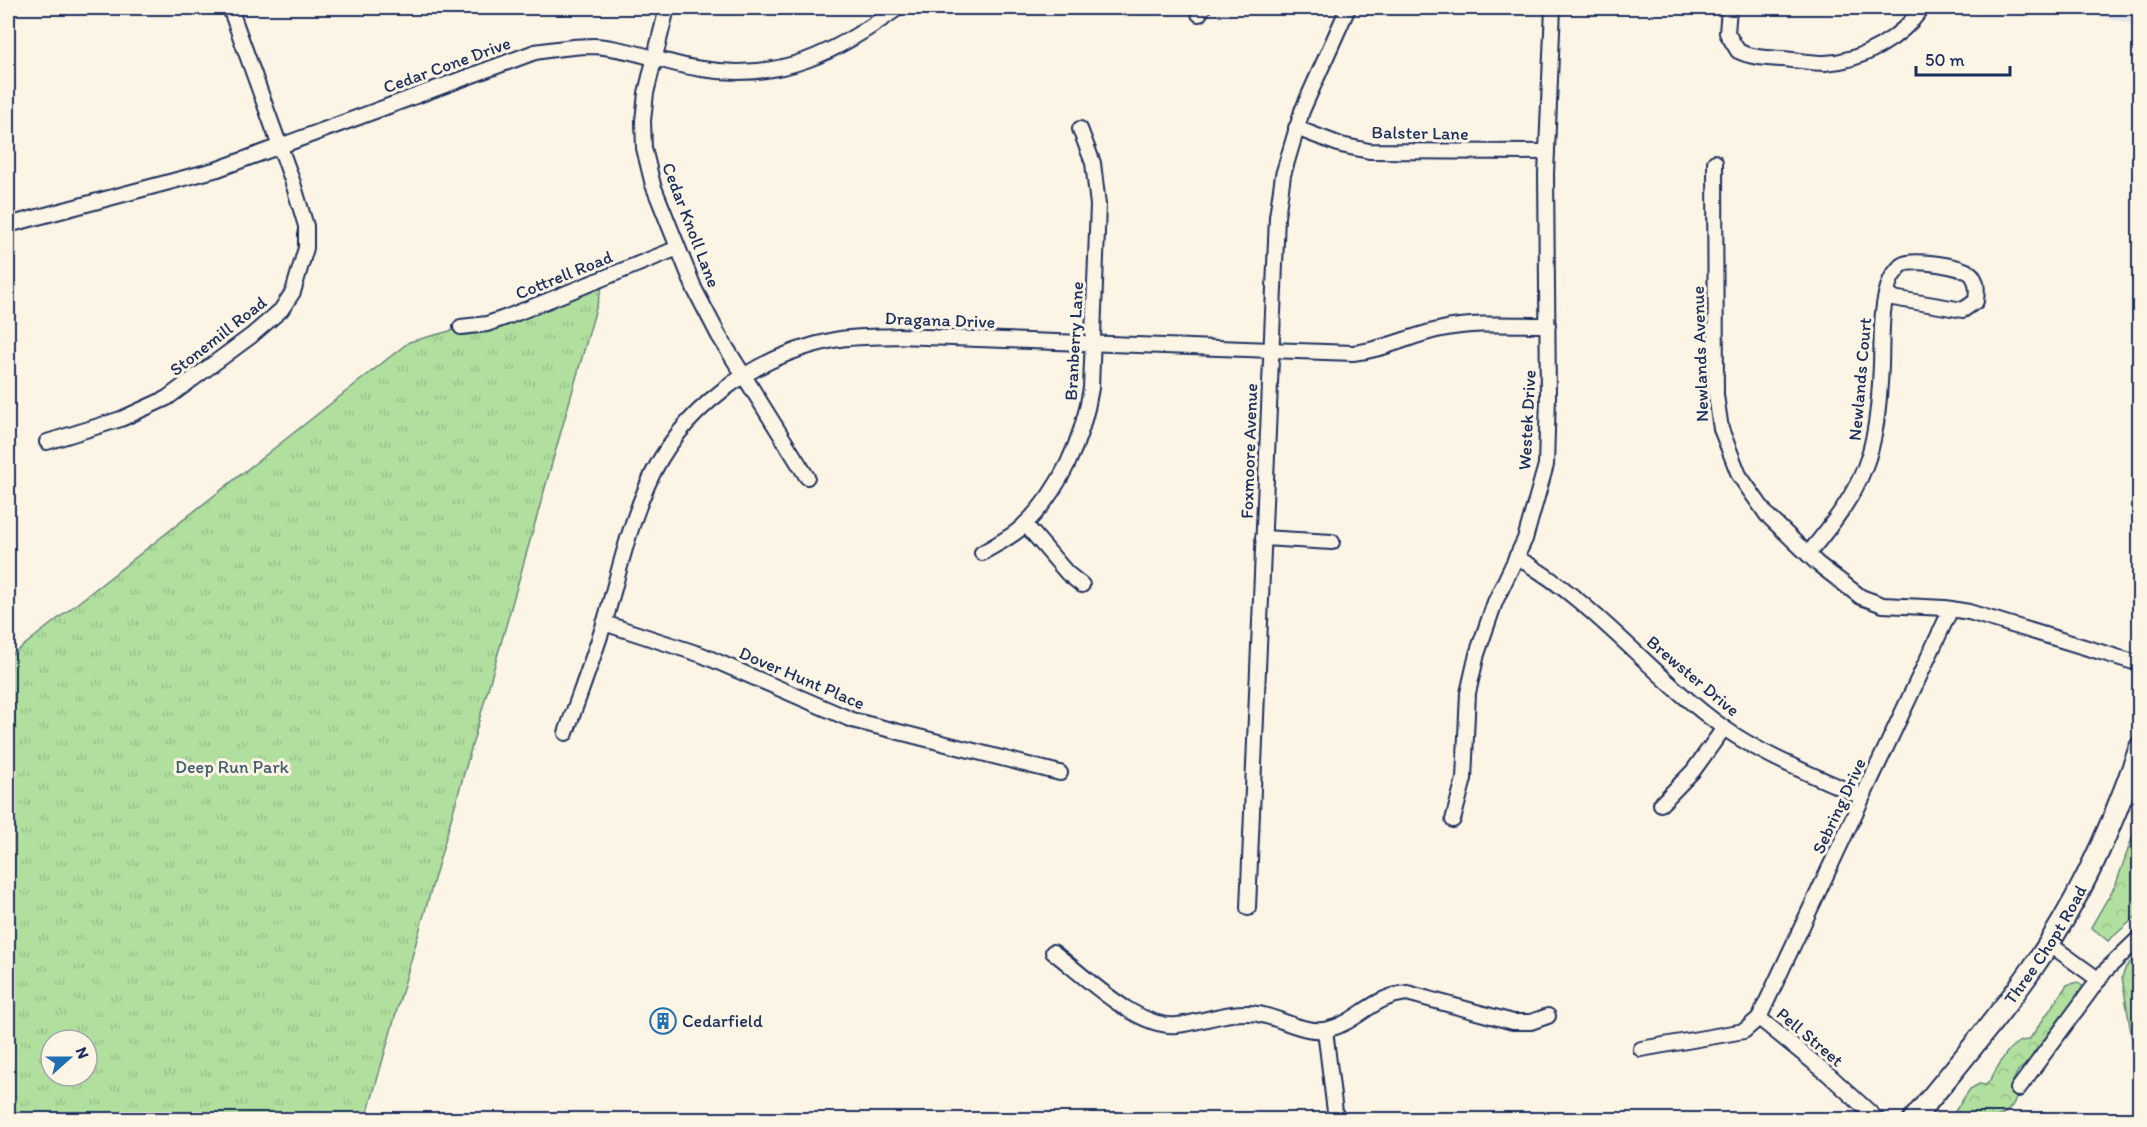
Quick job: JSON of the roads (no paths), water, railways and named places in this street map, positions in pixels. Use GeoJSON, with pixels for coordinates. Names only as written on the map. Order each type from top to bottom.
{"type":"FeatureCollection","features":[{"type":"Feature","properties":{"kind":"main road","name":"Three Chopt Road"},"geometry":{"type":"LineString","coordinates":[[1913,1119],[2014,993],[2048,943],[2093,864],[2139,747]]}},
{"type":"Feature","properties":{"kind":"street","name":"Stonemill Road"},"geometry":{"type":"LineString","coordinates":[[47,442],[121,419],[167,398],[280,310],[297,282],[306,248],[306,226],[301,204],[230,8]]}},
{"type":"Feature","properties":{"kind":"street","name":"Cedar Knoll Lane"},"geometry":{"type":"LineString","coordinates":[[667,8],[646,93],[644,148],[653,185],[695,290],[744,376],[807,477]]}},
{"type":"Feature","properties":{"kind":"street","name":"Cedar Cone Drive"},"geometry":{"type":"LineString","coordinates":[[8,225],[218,169],[535,52],[565,47],[595,46],[702,70],[732,72],[790,66],[842,46],[898,8]]}},
{"type":"Feature","properties":{"kind":"street","name":"Foxmoore Avenue"},"geometry":{"type":"LineString","coordinates":[[1248,908],[1277,217],[1283,175],[1296,128],[1348,8]]}},
{"type":"Feature","properties":{"kind":"street","name":"Westek Drive"},"geometry":{"type":"LineString","coordinates":[[1454,820],[1464,779],[1464,734],[1472,671],[1484,629],[1537,503],[1546,465],[1547,152],[1553,8]]}},
{"type":"Feature","properties":{"kind":"street"},"geometry":{"type":"LineString","coordinates":[[1729,8],[1727,33],[1738,51],[1754,56],[1827,63],[1859,55],[1890,40],[1905,28],[1922,8]]}},
{"type":"Feature","properties":{"kind":"street","name":"Balster Lane"},"geometry":{"type":"LineString","coordinates":[[1296,128],[1341,145],[1369,151],[1547,152]]}},
{"type":"Feature","properties":{"kind":"street","name":"Branberry Lane"},"geometry":{"type":"LineString","coordinates":[[982,554],[1025,524],[1052,489],[1077,445],[1088,409],[1094,344],[1098,205],[1093,163],[1080,129]]}},
{"type":"Feature","properties":{"kind":"street","name":"Newlands Avenue"},"geometry":{"type":"LineString","coordinates":[[1715,162],[1716,395],[1721,429],[1730,457],[1750,494],[1767,516],[1845,586],[1862,597],[1883,605],[1951,609],[2139,664]]}},
{"type":"Feature","properties":{"kind":"street","name":"Cottrell Road"},"geometry":{"type":"LineString","coordinates":[[461,327],[487,324],[507,317],[678,248]]}},
{"type":"Feature","properties":{"kind":"street","name":"Newlands Court"},"geometry":{"type":"LineString","coordinates":[[1808,554],[1850,500],[1872,450],[1878,417],[1883,318],[1887,297],[1891,278],[1903,264],[1912,262],[1963,268],[1972,275],[1977,288],[1976,301],[1963,310],[1887,297]]}},
{"type":"Feature","properties":{"kind":"street","name":"Dragana Drive"},"geometry":{"type":"LineString","coordinates":[[566,733],[604,623],[637,513],[661,459],[693,416],[744,376],[803,348],[860,337],[1372,351],[1448,328],[1548,325]]}},
{"type":"Feature","properties":{"kind":"street"},"geometry":{"type":"LineString","coordinates":[[1025,524],[1067,573],[1082,585]]}},
{"type":"Feature","properties":{"kind":"street"},"geometry":{"type":"LineString","coordinates":[[1263,538],[1332,542]]}},
{"type":"Feature","properties":{"kind":"street","name":"Brewster Drive"},"geometry":{"type":"LineString","coordinates":[[1516,557],[1567,591],[1724,728],[1788,763],[1862,797]]}},
{"type":"Feature","properties":{"kind":"street","name":"Sebring Drive"},"geometry":{"type":"LineString","coordinates":[[1759,1018],[1951,609]]}},
{"type":"Feature","properties":{"kind":"street","name":"Dover Hunt Place"},"geometry":{"type":"LineString","coordinates":[[604,623],[702,655],[852,720],[1060,773]]}},
{"type":"Feature","properties":{"kind":"street"},"geometry":{"type":"LineString","coordinates":[[1661,804],[1693,771],[1724,728]]}},
{"type":"Feature","properties":{"kind":"street"},"geometry":{"type":"LineString","coordinates":[[2018,1089],[2099,980],[2139,937]]}},
{"type":"Feature","properties":{"kind":"street"},"geometry":{"type":"LineString","coordinates":[[2048,943],[2099,980]]}},
{"type":"Feature","properties":{"kind":"street"},"geometry":{"type":"LineString","coordinates":[[1053,952],[1148,1021],[1165,1025],[1178,1025],[1243,1013],[1259,1014],[1308,1029],[1325,1030],[1337,1026],[1374,1002],[1391,995],[1407,993],[1514,1022],[1531,1022],[1548,1016]]}},
{"type":"Feature","properties":{"kind":"street","name":"Pell Street"},"geometry":{"type":"LineString","coordinates":[[1641,1049],[1744,1031],[1759,1018],[1828,1074],[1878,1119]]}},
{"type":"Feature","properties":{"kind":"street"},"geometry":{"type":"LineString","coordinates":[[1325,1030],[1336,1119]]}},
{"type":"Feature","properties":{"kind":"place","name":"Cedarfield"},"geometry":{"type":"Point","coordinates":[663,1021]}},
{"type":"Feature","properties":{"kind":"park label","name":"Deep Run Park"},"geometry":{"type":"Point","coordinates":[232,767]}}]}
